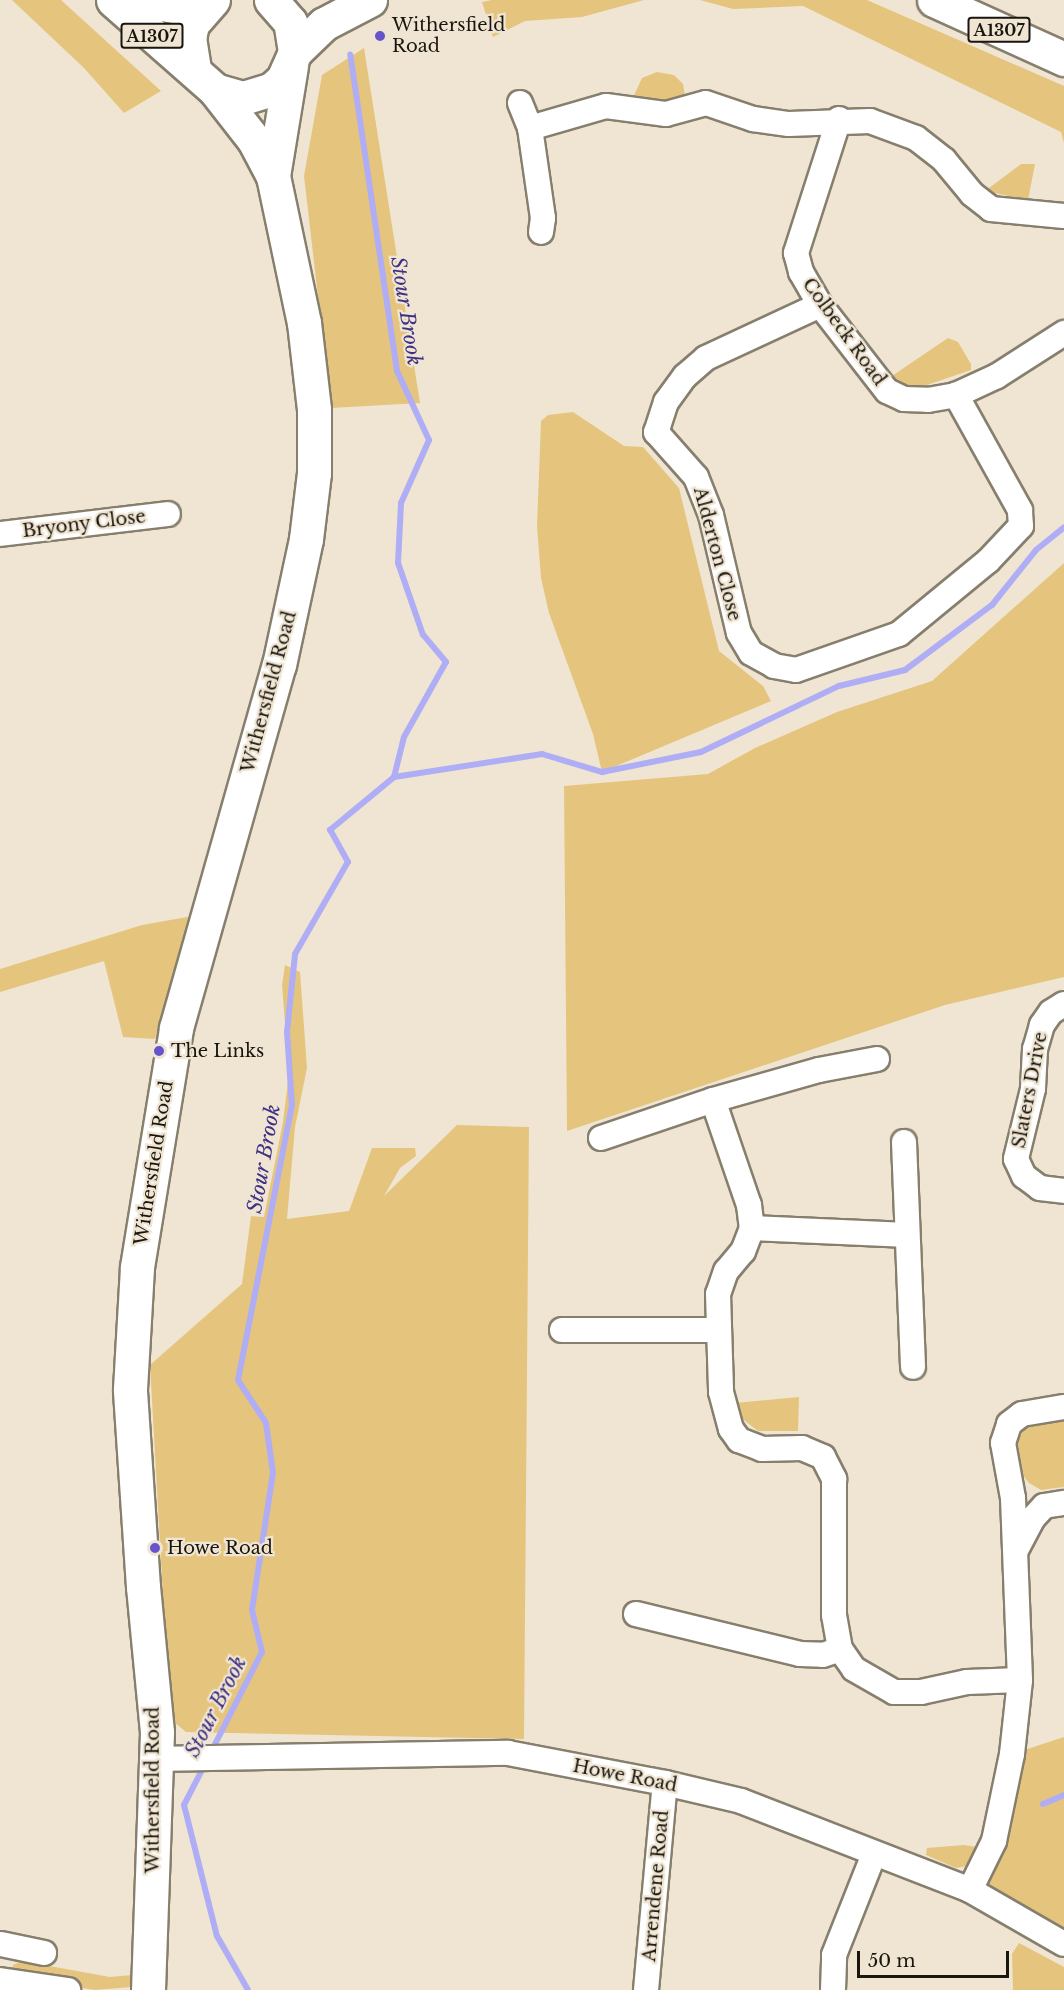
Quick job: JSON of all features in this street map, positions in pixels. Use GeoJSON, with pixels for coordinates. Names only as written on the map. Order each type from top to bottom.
{"type":"FeatureCollection","features":[{"type":"Feature","properties":{"kind":"street","name":"A1307"},"geometry":{"type":"LineString","coordinates":[[113,0],[140,27],[204,80],[236,97],[258,96],[272,89],[293,59]]}},
{"type":"Feature","properties":{"kind":"street","name":"A1307"},"geometry":{"type":"LineString","coordinates":[[142,0],[208,3],[189,39],[204,80]]}},
{"type":"Feature","properties":{"kind":"street","name":"Withersfield Road"},"geometry":{"type":"LineString","coordinates":[[271,0],[290,22],[293,59],[273,176]]}},
{"type":"Feature","properties":{"kind":"street"},"geometry":{"type":"LineString","coordinates":[[293,59],[324,24],[370,0]]}},
{"type":"Feature","properties":{"kind":"street","name":"A1307"},"geometry":{"type":"LineString","coordinates":[[934,0],[1064,59]]}},
{"type":"Feature","properties":{"kind":"street","name":"Withersfield Road"},"geometry":{"type":"LineString","coordinates":[[148,1990],[154,1759],[157,1732],[142,1587],[130,1389],[136,1267],[176,1028],[279,665],[306,539],[314,473],[314,409],[304,323],[273,176],[254,140],[204,80]]}},
{"type":"Feature","properties":{"kind":"street"},"geometry":{"type":"LineString","coordinates":[[520,103],[530,128],[543,218],[541,232]]}},
{"type":"Feature","properties":{"kind":"street"},"geometry":{"type":"LineString","coordinates":[[530,128],[606,106],[666,114],[706,104],[753,119],[789,124],[839,120],[870,121],[916,138],[944,159],[972,194],[991,209],[1064,216]]}},
{"type":"Feature","properties":{"kind":"street","name":"Colbeck Road"},"geometry":{"type":"LineString","coordinates":[[839,120],[796,253],[801,272],[820,304],[887,391],[904,399],[920,400],[956,395],[997,376],[1064,333]]}},
{"type":"Feature","properties":{"kind":"street","name":"Alderton Close"},"geometry":{"type":"LineString","coordinates":[[820,304],[706,358],[685,376],[666,402],[656,432],[696,477],[711,515],[739,633],[751,653],[774,666],[796,670],[899,634],[988,561],[1020,526],[1020,510],[956,395]]}},
{"type":"Feature","properties":{"kind":"street","name":"Bryony Close"},"geometry":{"type":"LineString","coordinates":[[0,534],[168,514]]}},
{"type":"Feature","properties":{"kind":"street","name":"Slaters Drive"},"geometry":{"type":"LineString","coordinates":[[1064,1004],[1052,1012],[1042,1025],[1035,1049],[1033,1089],[1016,1158],[1024,1176],[1040,1188],[1064,1191]]}},
{"type":"Feature","properties":{"kind":"street"},"geometry":{"type":"LineString","coordinates":[[602,1138],[712,1100],[819,1070],[878,1059]]}},
{"type":"Feature","properties":{"kind":"street"},"geometry":{"type":"LineString","coordinates":[[712,1100],[749,1205],[752,1228],[743,1251],[726,1271],[718,1294],[717,1330],[721,1392],[731,1429],[739,1440],[762,1449],[802,1448],[823,1457],[834,1479],[834,1615],[840,1649],[854,1669],[894,1692],[921,1692],[967,1682],[1020,1680]]}},
{"type":"Feature","properties":{"kind":"street"},"geometry":{"type":"LineString","coordinates":[[904,1142],[913,1366]]}},
{"type":"Feature","properties":{"kind":"street"},"geometry":{"type":"LineString","coordinates":[[752,1228],[907,1235]]}},
{"type":"Feature","properties":{"kind":"street"},"geometry":{"type":"LineString","coordinates":[[562,1330],[717,1330]]}},
{"type":"Feature","properties":{"kind":"street"},"geometry":{"type":"LineString","coordinates":[[970,1890],[994,1841],[1012,1754],[1020,1680],[1012,1498],[1003,1443],[1009,1424],[1022,1414],[1064,1407]]}},
{"type":"Feature","properties":{"kind":"street"},"geometry":{"type":"LineString","coordinates":[[1012,1498],[1054,1504]]}},
{"type":"Feature","properties":{"kind":"street"},"geometry":{"type":"LineString","coordinates":[[1015,1552],[1033,1518],[1054,1504]]}},
{"type":"Feature","properties":{"kind":"street"},"geometry":{"type":"LineString","coordinates":[[636,1614],[800,1654],[823,1655],[840,1649]]}},
{"type":"Feature","properties":{"kind":"street","name":"Howe Road"},"geometry":{"type":"LineString","coordinates":[[154,1759],[508,1753],[665,1783],[741,1801],[970,1890],[1064,1944]]}},
{"type":"Feature","properties":{"kind":"street","name":"Arrendene Road"},"geometry":{"type":"LineString","coordinates":[[646,1990],[665,1783]]}},
{"type":"Feature","properties":{"kind":"street"},"geometry":{"type":"LineString","coordinates":[[834,1990],[834,1955],[874,1854]]}},
{"type":"Feature","properties":{"kind":"street"},"geometry":{"type":"LineString","coordinates":[[44,1953],[0,1944],[0,1980],[68,1990]]}},
{"type":"Feature","properties":{"kind":"shaded area"},"geometry":{"type":"Polygon","coordinates":[[[12,0],[61,0],[161,91],[124,113],[84,68],[12,0]]]}},
{"type":"Feature","properties":{"kind":"shaded area"},"geometry":{"type":"Polygon","coordinates":[[[492,0],[644,0],[582,17],[525,21],[493,37],[482,2],[492,0]]]}},
{"type":"Feature","properties":{"kind":"shaded area"},"geometry":{"type":"Polygon","coordinates":[[[700,0],[867,0],[1064,86],[1064,143],[1061,132],[803,6],[733,9],[700,0]]]}},
{"type":"Feature","properties":{"kind":"shaded area"},"geometry":{"type":"Polygon","coordinates":[[[364,48],[420,403],[331,408],[304,176],[322,75],[364,48]]]}},
{"type":"Feature","properties":{"kind":"shaded area"},"geometry":{"type":"Polygon","coordinates":[[[657,72],[674,75],[683,84],[685,95],[672,102],[632,100],[642,78],[657,72]]]}},
{"type":"Feature","properties":{"kind":"shaded area"},"geometry":{"type":"Polygon","coordinates":[[[1021,164],[1035,164],[1028,200],[985,191],[1021,164]]]}},
{"type":"Feature","properties":{"kind":"shaded area"},"geometry":{"type":"Polygon","coordinates":[[[948,338],[958,342],[971,364],[971,370],[921,387],[901,387],[889,378],[948,338]]]}},
{"type":"Feature","properties":{"kind":"shaded area"},"geometry":{"type":"Polygon","coordinates":[[[573,412],[624,446],[643,447],[679,488],[719,651],[763,686],[771,701],[602,772],[593,734],[549,613],[541,578],[537,526],[541,421],[548,415],[573,412]]]}},
{"type":"Feature","properties":{"kind":"shaded area"},"geometry":{"type":"Polygon","coordinates":[[[1064,563],[1064,977],[945,1005],[567,1131],[564,786],[708,774],[755,748],[837,712],[932,681],[1064,563]]]}},
{"type":"Feature","properties":{"kind":"shaded area"},"geometry":{"type":"Polygon","coordinates":[[[193,916],[155,1039],[123,1037],[104,961],[0,992],[0,969],[142,925],[193,916]]]}},
{"type":"Feature","properties":{"kind":"shaded area"},"geometry":{"type":"Polygon","coordinates":[[[285,965],[300,972],[307,1068],[295,1127],[287,1219],[349,1211],[372,1148],[415,1148],[416,1156],[400,1168],[384,1196],[457,1125],[529,1127],[524,1739],[186,1732],[174,1722],[169,1702],[150,1365],[242,1284],[251,1216],[264,1217],[283,1122],[289,1073],[282,985],[285,965]]]}},
{"type":"Feature","properties":{"kind":"shaded area"},"geometry":{"type":"Polygon","coordinates":[[[799,1397],[798,1431],[758,1431],[735,1413],[735,1403],[799,1397]]]}},
{"type":"Feature","properties":{"kind":"shaded area"},"geometry":{"type":"Polygon","coordinates":[[[1064,1414],[1064,1487],[1041,1490],[1029,1483],[1016,1466],[1015,1444],[1027,1426],[1041,1418],[1064,1414]]]}},
{"type":"Feature","properties":{"kind":"shaded area"},"geometry":{"type":"Polygon","coordinates":[[[1064,1737],[1064,1944],[970,1890],[1012,1754],[1064,1737]]]}},
{"type":"Feature","properties":{"kind":"shaded area"},"geometry":{"type":"Polygon","coordinates":[[[964,1845],[983,1848],[978,1864],[956,1868],[926,1855],[927,1848],[964,1845]]]}},
{"type":"Feature","properties":{"kind":"shaded area"},"geometry":{"type":"Polygon","coordinates":[[[1019,1943],[1064,1967],[1064,1990],[1013,1990],[1012,1954],[1019,1943]]]}},
{"type":"Feature","properties":{"kind":"shaded area"},"geometry":{"type":"Polygon","coordinates":[[[22,1961],[110,1977],[132,1975],[131,1987],[95,1990],[19,1978],[12,1970],[13,1965],[22,1961]]]}},
{"type":"Feature","properties":{"kind":"waterway","name":"Stour Brook"},"geometry":{"type":"LineString","coordinates":[[211,1752],[262,1652],[252,1610],[273,1473],[266,1423],[238,1380],[292,1105],[287,1032],[295,954],[348,862],[330,830],[394,777],[404,737],[446,662],[423,635],[398,563],[401,503],[429,440],[397,371],[350,54]]}},
{"type":"Feature","properties":{"kind":"waterway"},"geometry":{"type":"LineString","coordinates":[[394,777],[542,754],[602,772],[701,752],[839,686],[905,670],[992,605],[1036,550],[1064,527]]}},
{"type":"Feature","properties":{"kind":"waterway","name":"Stour Brook"},"geometry":{"type":"LineString","coordinates":[[205,1764],[184,1805],[217,1936],[248,1990]]}},
{"type":"Feature","properties":{"kind":"waterway"},"geometry":{"type":"LineString","coordinates":[[1043,1804],[1064,1795]]}},
{"type":"Feature","properties":{"kind":"place","name":"Withersfield Road"},"geometry":{"type":"Point","coordinates":[380,36]}},
{"type":"Feature","properties":{"kind":"place","name":"The Links"},"geometry":{"type":"Point","coordinates":[159,1051]}},
{"type":"Feature","properties":{"kind":"place","name":"Howe Road"},"geometry":{"type":"Point","coordinates":[155,1548]}}]}
